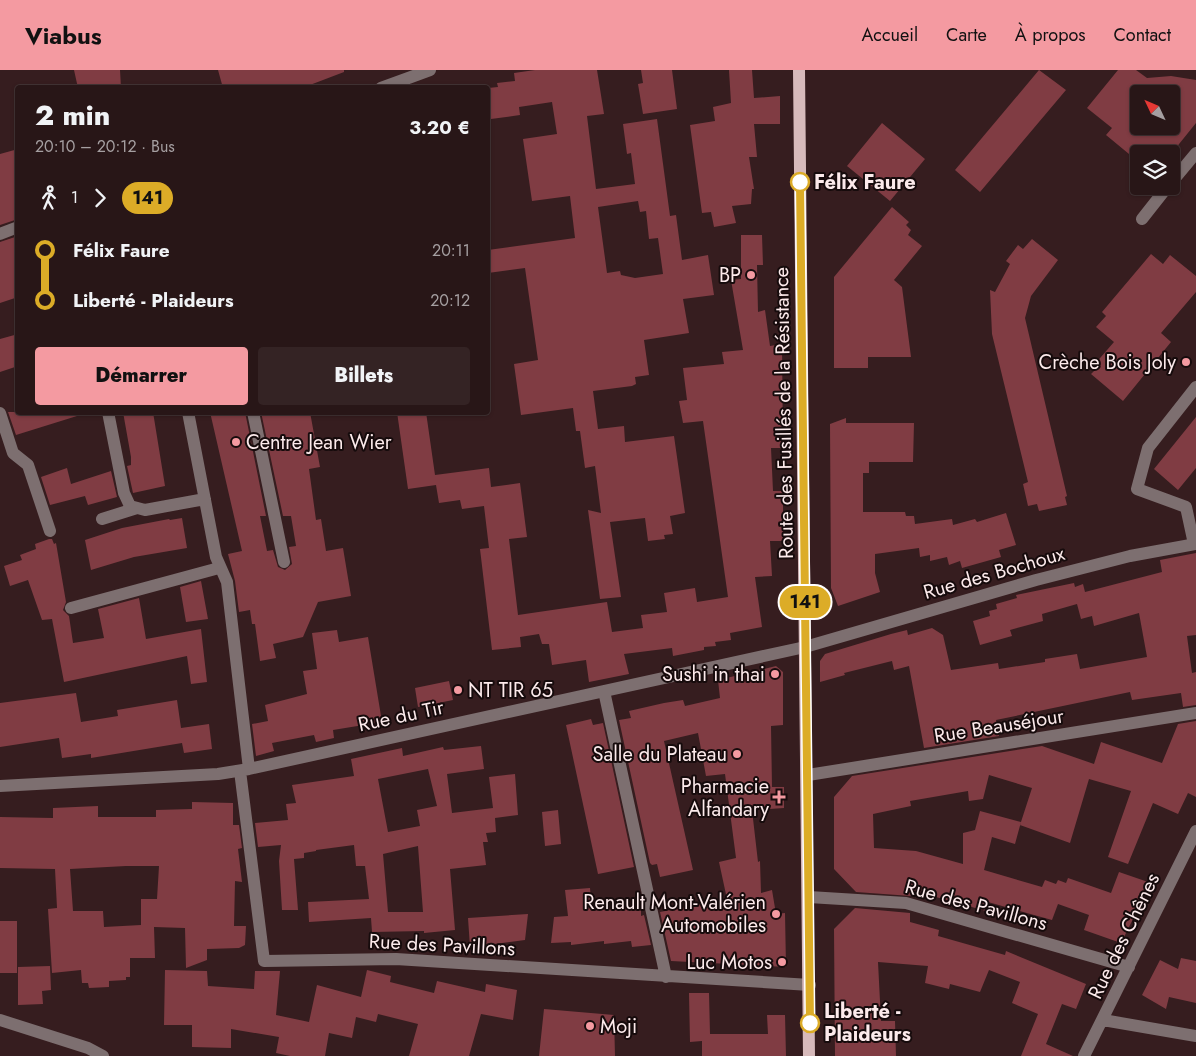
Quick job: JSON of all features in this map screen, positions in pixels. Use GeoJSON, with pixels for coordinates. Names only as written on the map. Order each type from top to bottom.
{"type":"FeatureCollection","features":[{"type":"Feature","properties":{"kind":"main road","name":"Route des Fusillés de la Résistance"},"geometry":{"type":"LineString","coordinates":[[799,70],[808,775],[809,1056]]}},
{"type":"Feature","properties":{"kind":"street"},"geometry":{"type":"LineString","coordinates":[[389,85],[430,70]]}},
{"type":"Feature","properties":{"kind":"street"},"geometry":{"type":"LineString","coordinates":[[1180,172],[1196,153]]}},
{"type":"Feature","properties":{"kind":"street"},"geometry":{"type":"LineString","coordinates":[[1142,218],[1161,195]]}},
{"type":"Feature","properties":{"kind":"street"},"geometry":{"type":"LineString","coordinates":[[0,234],[15,228]]}},
{"type":"Feature","properties":{"kind":"street"},"geometry":{"type":"LineString","coordinates":[[1195,544],[1191,506],[1138,489],[1148,448],[1196,387]]}},
{"type":"Feature","properties":{"kind":"street"},"geometry":{"type":"LineString","coordinates":[[0,413],[13,453],[28,465],[50,531]]}},
{"type":"Feature","properties":{"kind":"street"},"geometry":{"type":"LineString","coordinates":[[109,415],[124,494],[130,506],[145,510],[205,499]]}},
{"type":"Feature","properties":{"kind":"street"},"geometry":{"type":"LineString","coordinates":[[189,415],[219,568],[227,582],[238,676],[245,770]]}},
{"type":"Feature","properties":{"kind":"street"},"geometry":{"type":"LineString","coordinates":[[254,415],[284,562]]}},
{"type":"Feature","properties":{"kind":"street"},"geometry":{"type":"LineString","coordinates":[[102,519],[137,508]]}},
{"type":"Feature","properties":{"kind":"street","name":"Rue des Bochoux"},"geometry":{"type":"LineString","coordinates":[[805,647],[1036,580],[1130,556],[1195,544]]}},
{"type":"Feature","properties":{"kind":"street"},"geometry":{"type":"LineString","coordinates":[[71,608],[219,568]]}},
{"type":"Feature","properties":{"kind":"street","name":"Rue du Tir"},"geometry":{"type":"LineString","coordinates":[[0,786],[245,770],[805,647]]}},
{"type":"Feature","properties":{"kind":"street"},"geometry":{"type":"LineString","coordinates":[[604,691],[666,977]]}},
{"type":"Feature","properties":{"kind":"street","name":"Rue Beauséjour"},"geometry":{"type":"LineString","coordinates":[[808,775],[1196,713]]}},
{"type":"Feature","properties":{"kind":"street","name":"Rue des Pavillons"},"geometry":{"type":"LineString","coordinates":[[245,770],[264,962],[396,959],[810,985]]}},
{"type":"Feature","properties":{"kind":"street","name":"Rue des Chênes"},"geometry":{"type":"LineString","coordinates":[[1084,1056],[1196,832]]}},
{"type":"Feature","properties":{"kind":"street","name":"Rue des Pavillons"},"geometry":{"type":"LineString","coordinates":[[809,897],[906,903],[1129,968]]}},
{"type":"Feature","properties":{"kind":"street"},"geometry":{"type":"LineString","coordinates":[[0,1020],[88,1048],[103,1056]]}},
{"type":"Feature","properties":{"kind":"street"},"geometry":{"type":"LineString","coordinates":[[1103,1020],[1196,1036]]}},
{"type":"Feature","properties":{"kind":"building"},"geometry":{"type":"Polygon","coordinates":[[[74,70],[120,70],[121,85],[77,85],[74,70]]]}},
{"type":"Feature","properties":{"kind":"building"},"geometry":{"type":"Polygon","coordinates":[[[218,70],[344,70],[344,72],[310,85],[222,85],[218,70]]]}},
{"type":"Feature","properties":{"kind":"building"},"geometry":{"type":"Polygon","coordinates":[[[535,70],[597,70],[604,114],[587,116],[596,189],[635,184],[631,153],[627,154],[623,124],[657,119],[670,216],[676,215],[682,260],[708,255],[714,295],[683,299],[689,333],[644,340],[649,375],[635,377],[636,384],[632,386],[593,391],[598,429],[624,426],[625,442],[674,436],[685,513],[670,516],[673,534],[664,535],[665,539],[648,541],[645,518],[610,522],[621,597],[600,599],[588,510],[601,513],[595,466],[585,468],[580,431],[576,431],[573,408],[521,415],[514,364],[538,360],[525,268],[490,273],[490,250],[575,238],[570,196],[532,201],[523,139],[557,134],[552,102],[519,107],[520,115],[491,119],[490,88],[498,87],[497,83],[515,81],[514,73],[535,70]],[[638,201],[598,207],[607,273],[620,271],[621,275],[635,278],[663,274],[658,238],[649,239],[646,211],[640,212],[638,201]]]}},
{"type":"Feature","properties":{"kind":"building"},"geometry":{"type":"Polygon","coordinates":[[[641,70],[672,70],[677,109],[643,114],[638,84],[643,83],[641,70]]]}},
{"type":"Feature","properties":{"kind":"building"},"geometry":{"type":"Polygon","coordinates":[[[729,70],[752,70],[754,98],[780,96],[780,124],[754,124],[757,157],[749,157],[754,189],[752,189],[751,204],[732,206],[736,223],[714,227],[711,212],[702,213],[690,125],[715,121],[713,107],[731,103],[729,70]]]}},
{"type":"Feature","properties":{"kind":"building"},"geometry":{"type":"Polygon","coordinates":[[[1039,70],[1066,90],[980,192],[955,170],[1039,70]]]}},
{"type":"Feature","properties":{"kind":"building"},"geometry":{"type":"Polygon","coordinates":[[[1118,70],[1136,70],[1147,78],[1171,76],[1196,80],[1196,123],[1178,145],[1130,145],[1129,154],[1106,135],[1112,128],[1087,108],[1118,70]]]}},
{"type":"Feature","properties":{"kind":"building"},"geometry":{"type":"Polygon","coordinates":[[[882,123],[925,159],[890,201],[847,166],[882,123]]]}},
{"type":"Feature","properties":{"kind":"building"},"geometry":{"type":"Polygon","coordinates":[[[15,150],[15,220],[0,225],[0,154],[15,150]]]}},
{"type":"Feature","properties":{"kind":"building"},"geometry":{"type":"Polygon","coordinates":[[[892,207],[909,222],[906,225],[911,230],[908,235],[922,246],[894,280],[902,287],[911,357],[868,357],[868,368],[834,368],[834,277],[892,207]]]}},
{"type":"Feature","properties":{"kind":"building"},"geometry":{"type":"Polygon","coordinates":[[[741,235],[762,235],[763,265],[757,265],[758,312],[765,310],[770,346],[782,344],[783,448],[771,448],[773,491],[783,491],[783,541],[770,541],[772,576],[755,577],[762,627],[730,633],[731,640],[715,642],[716,646],[704,647],[704,650],[673,656],[672,648],[624,654],[629,674],[589,682],[586,660],[552,665],[549,644],[542,644],[539,634],[520,637],[521,647],[492,650],[480,549],[489,548],[484,506],[462,509],[460,500],[439,503],[436,485],[408,489],[397,415],[426,415],[435,475],[489,468],[491,487],[520,483],[527,537],[509,539],[518,615],[607,602],[612,632],[643,628],[641,615],[667,612],[664,593],[695,588],[697,602],[728,597],[703,421],[683,423],[679,401],[687,400],[683,368],[724,364],[722,352],[743,350],[731,280],[741,279],[741,235]]]}},
{"type":"Feature","properties":{"kind":"building"},"geometry":{"type":"Polygon","coordinates":[[[15,237],[15,298],[0,303],[0,242],[15,237]]]}},
{"type":"Feature","properties":{"kind":"building"},"geometry":{"type":"Polygon","coordinates":[[[1032,239],[1058,260],[1031,296],[1025,318],[1067,496],[1065,497],[1067,505],[1039,511],[1037,504],[1028,506],[1023,484],[1028,482],[992,334],[990,290],[995,292],[1010,264],[1006,261],[1018,245],[1023,249],[1032,239]]]}},
{"type":"Feature","properties":{"kind":"building"},"geometry":{"type":"Polygon","coordinates":[[[1151,254],[1163,264],[1170,255],[1196,276],[1196,292],[1161,333],[1171,342],[1123,401],[1091,374],[1097,368],[1094,365],[1114,342],[1096,327],[1106,316],[1102,312],[1151,254]]]}},
{"type":"Feature","properties":{"kind":"building"},"geometry":{"type":"Polygon","coordinates":[[[15,335],[15,367],[0,372],[0,339],[15,335]]]}},
{"type":"Feature","properties":{"kind":"building"},"geometry":{"type":"Polygon","coordinates":[[[8,412],[15,412],[15,415],[77,415],[77,416],[16,435],[8,412]]]}},
{"type":"Feature","properties":{"kind":"building"},"geometry":{"type":"Polygon","coordinates":[[[124,415],[153,415],[165,486],[133,493],[127,466],[131,465],[124,415]]]}},
{"type":"Feature","properties":{"kind":"building"},"geometry":{"type":"Polygon","coordinates":[[[211,415],[246,415],[266,516],[260,516],[267,551],[273,550],[278,567],[285,570],[292,564],[289,547],[296,546],[291,516],[283,516],[262,415],[311,415],[320,467],[309,469],[316,520],[321,519],[326,551],[343,548],[351,596],[318,602],[303,637],[273,644],[276,658],[260,661],[255,624],[252,624],[250,610],[239,612],[235,581],[228,554],[242,551],[211,415]]]}},
{"type":"Feature","properties":{"kind":"building"},"geometry":{"type":"Polygon","coordinates":[[[1196,417],[1196,468],[1178,490],[1154,469],[1196,417]]]}},
{"type":"Feature","properties":{"kind":"building"},"geometry":{"type":"Polygon","coordinates":[[[846,418],[846,423],[914,423],[913,462],[869,462],[869,473],[863,473],[863,512],[905,512],[906,516],[914,516],[915,524],[952,519],[953,525],[975,519],[977,522],[1006,513],[1016,545],[999,550],[1001,557],[962,568],[960,561],[949,565],[947,557],[930,561],[930,555],[920,557],[919,548],[875,554],[875,573],[880,592],[838,606],[831,588],[830,424],[846,418]]]}},
{"type":"Feature","properties":{"kind":"building"},"geometry":{"type":"Polygon","coordinates":[[[67,468],[71,484],[111,471],[117,497],[88,505],[85,496],[50,505],[41,477],[67,468]]]}},
{"type":"Feature","properties":{"kind":"building"},"geometry":{"type":"Polygon","coordinates":[[[182,518],[187,548],[134,557],[91,570],[85,540],[122,528],[182,518]]]}},
{"type":"Feature","properties":{"kind":"building"},"geometry":{"type":"Polygon","coordinates":[[[52,539],[54,544],[56,543],[66,602],[63,610],[69,616],[73,643],[104,638],[98,609],[139,598],[146,639],[201,629],[207,682],[191,684],[187,656],[64,682],[52,619],[42,620],[28,580],[10,586],[4,566],[22,560],[20,555],[36,549],[35,544],[52,539]]]}},
{"type":"Feature","properties":{"kind":"building"},"geometry":{"type":"Polygon","coordinates":[[[1196,553],[1196,635],[1187,636],[1192,673],[1196,672],[1196,705],[1183,707],[1181,693],[1132,700],[1130,692],[996,720],[999,736],[924,748],[909,666],[894,670],[892,661],[844,673],[845,675],[820,682],[820,661],[825,654],[907,630],[908,635],[932,628],[943,635],[951,670],[998,663],[999,669],[1045,662],[1045,659],[1077,654],[1080,669],[1147,657],[1139,613],[1094,626],[1092,616],[1081,619],[1077,604],[1042,614],[1043,621],[1010,630],[1012,636],[980,645],[973,621],[990,616],[989,611],[997,609],[996,604],[1017,598],[1016,595],[1074,583],[1075,587],[1083,584],[1085,592],[1162,572],[1160,560],[1196,553]]]}},
{"type":"Feature","properties":{"kind":"building"},"geometry":{"type":"Polygon","coordinates":[[[201,581],[208,619],[186,622],[180,587],[201,581]]]}},
{"type":"Feature","properties":{"kind":"building"},"geometry":{"type":"Polygon","coordinates":[[[337,630],[339,642],[368,637],[382,722],[333,730],[334,738],[316,742],[314,735],[272,743],[274,751],[256,756],[252,724],[268,721],[265,705],[307,694],[303,671],[317,669],[312,633],[337,630]]]}},
{"type":"Feature","properties":{"kind":"building"},"geometry":{"type":"Polygon","coordinates":[[[776,666],[783,672],[783,725],[771,726],[772,787],[784,787],[784,808],[752,810],[758,862],[760,861],[761,893],[772,890],[776,914],[785,913],[786,967],[671,961],[660,912],[727,899],[719,862],[736,858],[725,774],[706,776],[698,733],[664,741],[693,870],[660,877],[657,864],[652,865],[650,863],[619,720],[631,718],[629,711],[664,703],[683,700],[685,706],[720,698],[718,680],[776,666]]]}},
{"type":"Feature","properties":{"kind":"building"},"geometry":{"type":"Polygon","coordinates":[[[449,681],[453,700],[418,707],[415,688],[449,681]]]}},
{"type":"Feature","properties":{"kind":"building"},"geometry":{"type":"Polygon","coordinates":[[[76,693],[81,722],[118,716],[117,710],[177,700],[181,728],[209,724],[212,749],[184,753],[182,743],[91,758],[91,754],[62,758],[59,738],[0,747],[0,703],[76,693]]]}},
{"type":"Feature","properties":{"kind":"building"},"geometry":{"type":"Polygon","coordinates":[[[591,719],[593,725],[603,723],[634,867],[598,874],[566,725],[591,719]]]}},
{"type":"Feature","properties":{"kind":"building"},"geometry":{"type":"Polygon","coordinates":[[[1196,721],[1196,797],[1188,793],[1178,814],[1153,803],[1128,864],[1108,857],[1131,791],[1089,779],[1070,843],[1020,825],[1015,844],[992,837],[984,870],[1042,887],[1045,880],[1056,884],[1058,880],[1066,883],[1068,878],[1111,893],[1119,872],[1151,883],[1121,943],[1084,930],[1089,915],[1058,904],[1052,920],[988,902],[986,911],[911,890],[911,896],[856,892],[834,869],[834,797],[852,776],[1042,746],[1094,764],[1101,742],[1162,763],[1178,724],[1196,721]],[[989,775],[983,799],[969,801],[968,791],[910,801],[911,806],[873,814],[874,848],[916,851],[963,864],[963,833],[975,830],[980,811],[1021,822],[1032,788],[989,775]]]}},
{"type":"Feature","properties":{"kind":"building"},"geometry":{"type":"Polygon","coordinates":[[[481,746],[484,769],[447,774],[452,813],[493,808],[489,777],[515,774],[518,815],[495,818],[496,832],[486,833],[488,842],[483,842],[486,865],[450,869],[455,930],[424,933],[424,931],[372,932],[371,918],[309,922],[308,902],[369,899],[365,866],[356,866],[354,845],[316,850],[304,853],[304,858],[294,859],[298,910],[282,910],[279,861],[281,845],[258,847],[255,823],[288,820],[286,804],[296,803],[292,785],[354,776],[351,759],[402,748],[403,756],[443,747],[444,750],[481,746]],[[428,769],[378,779],[388,832],[420,826],[417,810],[437,806],[428,769]],[[418,846],[383,854],[388,912],[423,912],[418,846]]]}},
{"type":"Feature","properties":{"kind":"building"},"geometry":{"type":"Polygon","coordinates":[[[192,802],[233,803],[233,825],[239,825],[242,848],[238,849],[242,882],[235,881],[234,926],[246,926],[245,945],[239,948],[207,949],[207,960],[186,968],[185,928],[154,927],[155,958],[130,958],[130,977],[126,977],[126,980],[109,981],[109,987],[89,988],[88,983],[82,983],[81,970],[52,973],[48,909],[57,908],[55,869],[0,868],[0,817],[53,818],[53,808],[98,806],[98,817],[156,817],[156,810],[192,809],[192,802]],[[159,866],[70,869],[73,911],[103,911],[104,927],[141,925],[141,899],[157,899],[159,866]]]}},
{"type":"Feature","properties":{"kind":"building"},"geometry":{"type":"Polygon","coordinates":[[[558,810],[561,844],[545,846],[542,812],[558,810]]]}},
{"type":"Feature","properties":{"kind":"building"},"geometry":{"type":"Polygon","coordinates":[[[590,888],[592,911],[631,906],[632,910],[641,909],[641,916],[644,915],[651,945],[632,947],[631,941],[604,944],[604,941],[571,945],[571,942],[551,943],[554,917],[568,916],[565,890],[590,888]]]}},
{"type":"Feature","properties":{"kind":"building"},"geometry":{"type":"Polygon","coordinates":[[[855,908],[910,913],[910,922],[939,930],[938,936],[1005,955],[1006,951],[1086,984],[1076,1009],[1062,1004],[1046,1044],[1073,1056],[1021,1056],[1038,1014],[1012,1003],[1020,982],[989,970],[980,992],[950,984],[949,989],[925,983],[928,966],[878,962],[881,1021],[895,1021],[896,1056],[835,1056],[834,929],[855,908]]]}},
{"type":"Feature","properties":{"kind":"building"},"geometry":{"type":"Polygon","coordinates":[[[528,914],[525,940],[470,947],[468,918],[528,914]]]}},
{"type":"Feature","properties":{"kind":"building"},"geometry":{"type":"Polygon","coordinates":[[[0,921],[17,921],[17,973],[0,973],[0,921]]]}},
{"type":"Feature","properties":{"kind":"building"},"geometry":{"type":"Polygon","coordinates":[[[1181,958],[1196,961],[1196,1003],[1169,997],[1166,1009],[1142,995],[1160,960],[1178,969],[1181,958]]]}},
{"type":"Feature","properties":{"kind":"building"},"geometry":{"type":"Polygon","coordinates":[[[50,966],[51,990],[42,991],[43,1004],[18,1005],[18,967],[50,966]]]}},
{"type":"Feature","properties":{"kind":"building"},"geometry":{"type":"Polygon","coordinates":[[[165,970],[207,971],[208,986],[254,989],[255,971],[280,971],[276,1015],[309,1022],[317,985],[361,997],[367,970],[391,976],[390,982],[434,993],[437,981],[485,992],[486,984],[517,990],[513,1020],[481,1014],[469,1056],[409,1056],[418,1024],[378,1014],[376,1022],[356,1017],[352,1038],[329,1033],[325,1056],[290,1056],[276,1053],[279,1037],[231,1029],[231,1048],[192,1047],[192,1025],[164,1025],[165,970]]]}},
{"type":"Feature","properties":{"kind":"building"},"geometry":{"type":"Polygon","coordinates":[[[689,993],[709,993],[710,1034],[768,1034],[767,1015],[785,1015],[786,1056],[702,1056],[702,1041],[690,1042],[689,993]]]}},
{"type":"Feature","properties":{"kind":"building"},"geometry":{"type":"Polygon","coordinates":[[[544,1009],[614,1015],[615,1056],[539,1056],[544,1009]]]}},
{"type":"Feature","properties":{"kind":"bus line","name":"141"},"geometry":{"type":"LineString","coordinates":[[800,182],[810,1023]]}},
{"type":"Feature","properties":{"kind":"place","name":"Félix Faure"},"geometry":{"type":"Point","coordinates":[800,182]}},
{"type":"Feature","properties":{"kind":"place","name":"BP"},"geometry":{"type":"Point","coordinates":[751,275]}},
{"type":"Feature","properties":{"kind":"place","name":"Crèche Bois Joly"},"geometry":{"type":"Point","coordinates":[1186,362]}},
{"type":"Feature","properties":{"kind":"place","name":"Centre Jean Wier"},"geometry":{"type":"Point","coordinates":[236,442]}},
{"type":"Feature","properties":{"kind":"place","name":"Sushi in thai"},"geometry":{"type":"Point","coordinates":[775,674]}},
{"type":"Feature","properties":{"kind":"place","name":"NT TIR 65"},"geometry":{"type":"Point","coordinates":[458,690]}},
{"type":"Feature","properties":{"kind":"place","name":"Salle du Plateau"},"geometry":{"type":"Point","coordinates":[737,754]}},
{"type":"Feature","properties":{"kind":"place","name":"Pharmacie Alfandary"},"geometry":{"type":"Point","coordinates":[779,797]}},
{"type":"Feature","properties":{"kind":"place","name":"Renault Mont-Valérien Automobiles"},"geometry":{"type":"Point","coordinates":[776,914]}},
{"type":"Feature","properties":{"kind":"place","name":"Luc Motos"},"geometry":{"type":"Point","coordinates":[782,962]}},
{"type":"Feature","properties":{"kind":"place","name":"Liberté - Plaideurs"},"geometry":{"type":"Point","coordinates":[810,1023]}},
{"type":"Feature","properties":{"kind":"place","name":"Moji"},"geometry":{"type":"Point","coordinates":[590,1026]}}]}
